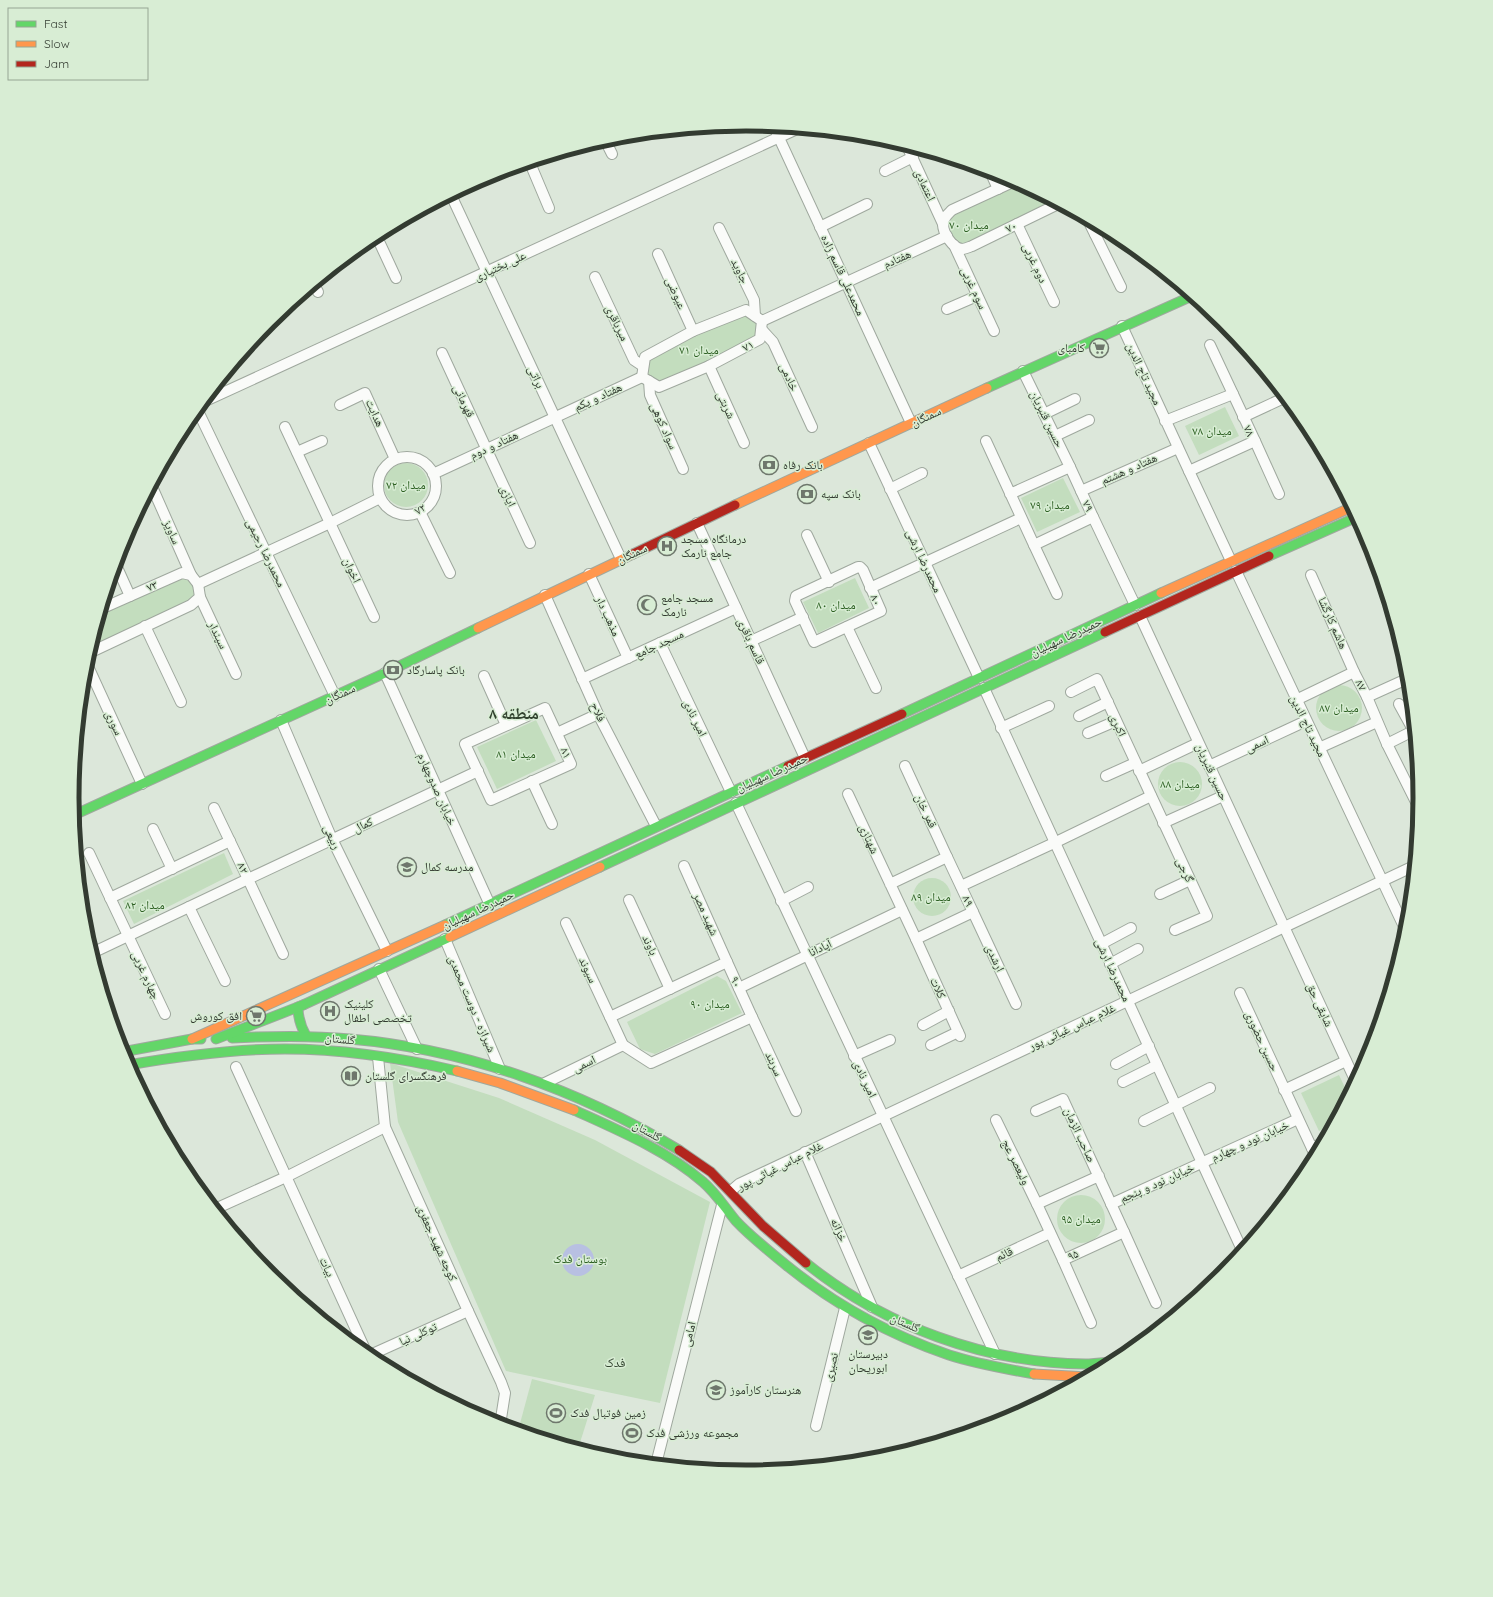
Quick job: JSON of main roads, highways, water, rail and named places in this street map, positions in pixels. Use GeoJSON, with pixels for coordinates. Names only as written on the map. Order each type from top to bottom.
{"type":"FeatureCollection","features":[{"type":"Feature","properties":{"kind":"main road","name":"سمنگان"},"geometry":{"type":"LineString","coordinates":[[79,813],[385,673],[589,574],[911,423],[1122,326],[1188,298]]}},
{"type":"Feature","properties":{"kind":"main road","name":"حمیدرضا سهیلیان"},"geometry":{"type":"LineString","coordinates":[[192,1039],[490,905],[656,826],[1135,605],[1348,509]]}},
{"type":"Feature","properties":{"kind":"main road","name":"حمیدرضا سهیلیان"},"geometry":{"type":"LineString","coordinates":[[216,1039],[303,1005],[1236,571],[1352,519]]}},
{"type":"Feature","properties":{"kind":"main road"},"geometry":{"type":"LineString","coordinates":[[1231,561],[1236,571]]}},
{"type":"Feature","properties":{"kind":"main road"},"geometry":{"type":"LineString","coordinates":[[1135,605],[1140,616]]}},
{"type":"Feature","properties":{"kind":"main road"},"geometry":{"type":"LineString","coordinates":[[979,678],[984,688]]}},
{"type":"Feature","properties":{"kind":"main road"},"geometry":{"type":"LineString","coordinates":[[805,758],[810,769]]}},
{"type":"Feature","properties":{"kind":"main road"},"geometry":{"type":"LineString","coordinates":[[731,792],[736,803]]}},
{"type":"Feature","properties":{"kind":"main road"},"geometry":{"type":"LineString","coordinates":[[656,826],[662,838]]}},
{"type":"Feature","properties":{"kind":"main road"},"geometry":{"type":"LineString","coordinates":[[490,905],[494,916]]}},
{"type":"Feature","properties":{"kind":"main road"},"geometry":{"type":"LineString","coordinates":[[440,927],[444,939]]}},
{"type":"Feature","properties":{"kind":"main road"},"geometry":{"type":"LineString","coordinates":[[387,951],[393,963]]}},
{"type":"Feature","properties":{"kind":"main road"},"geometry":{"type":"LineString","coordinates":[[373,958],[379,969]]}},
{"type":"Feature","properties":{"kind":"main road"},"geometry":{"type":"LineString","coordinates":[[303,1005],[298,1008],[297,1015],[298,1022],[306,1036]]}},
{"type":"Feature","properties":{"kind":"main road","name":"گلستان"},"geometry":{"type":"LineString","coordinates":[[129,1051],[192,1039],[216,1039],[246,1036],[306,1036],[392,1044],[460,1058],[545,1083],[618,1115],[668,1142],[695,1159],[732,1190],[758,1221],[806,1264],[850,1295],[897,1321],[945,1340],[995,1354],[1047,1362],[1085,1364],[1104,1362]]}},
{"type":"Feature","properties":{"kind":"main road"},"geometry":{"type":"LineString","coordinates":[[212,1053],[216,1039]]}},
{"type":"Feature","properties":{"kind":"main road","name":"گلستان"},"geometry":{"type":"LineString","coordinates":[[134,1064],[183,1055],[285,1049],[324,1050],[378,1057],[456,1071],[547,1098],[612,1128],[661,1154],[687,1170],[710,1189],[750,1234],[797,1275],[845,1308],[891,1333],[948,1355],[992,1367],[1030,1374],[1081,1377]]}},
{"type":"Feature","properties":{"kind":"main road"},"geometry":{"type":"LineString","coordinates":[[722,1204],[732,1190]]}},
{"type":"Feature","properties":{"kind":"water"},"geometry":{"type":"Polygon","coordinates":[[[575,1244],[581,1244],[591,1251],[594,1260],[593,1266],[587,1273],[581,1276],[575,1276],[565,1269],[562,1263],[562,1257],[569,1247],[575,1244]]]}},
{"type":"Feature","properties":{"kind":"place","name":"کامبای"},"geometry":{"type":"Point","coordinates":[1099,348]}},
{"type":"Feature","properties":{"kind":"place","name":"بانک رفاه"},"geometry":{"type":"Point","coordinates":[769,465]}},
{"type":"Feature","properties":{"kind":"place","name":"بانک سپه"},"geometry":{"type":"Point","coordinates":[807,494]}},
{"type":"Feature","properties":{"kind":"place","name":"درمانگاه مسجد جامع نارمک"},"geometry":{"type":"Point","coordinates":[667,546]}},
{"type":"Feature","properties":{"kind":"place","name":"مسجد جامع نارمک"},"geometry":{"type":"Point","coordinates":[647,605]}},
{"type":"Feature","properties":{"kind":"place","name":"بانک پاسارگاد"},"geometry":{"type":"Point","coordinates":[393,670]}},
{"type":"Feature","properties":{"kind":"place","name":"مدرسه کمال"},"geometry":{"type":"Point","coordinates":[407,867]}},
{"type":"Feature","properties":{"kind":"place","name":"کلینیک تخصصی اطفال"},"geometry":{"type":"Point","coordinates":[330,1011]}},
{"type":"Feature","properties":{"kind":"place","name":"افق کوروش"},"geometry":{"type":"Point","coordinates":[256,1016]}},
{"type":"Feature","properties":{"kind":"place","name":"فرهنگسرای گلستان"},"geometry":{"type":"Point","coordinates":[351,1076]}},
{"type":"Feature","properties":{"kind":"place","name":"دبیرستان ابوریحان"},"geometry":{"type":"Point","coordinates":[868,1335]}},
{"type":"Feature","properties":{"kind":"place","name":"هنرستان کارآموز"},"geometry":{"type":"Point","coordinates":[716,1390]}},
{"type":"Feature","properties":{"kind":"place","name":"زمین فوتبال فدک"},"geometry":{"type":"Point","coordinates":[556,1413]}},
{"type":"Feature","properties":{"kind":"place","name":"مجموعه ورزشی فدک"},"geometry":{"type":"Point","coordinates":[632,1433]}},
{"type":"Feature","properties":{"kind":"district","name":"منطقه ۸"},"geometry":{"type":"Point","coordinates":[514,713]}},
{"type":"Feature","properties":{"kind":"district","name":"فدک"},"geometry":{"type":"Point","coordinates":[615,1362]}},
{"type":"Feature","properties":{"kind":"park label","name":"میدان ۷۰"},"geometry":{"type":"Point","coordinates":[969,225]}},
{"type":"Feature","properties":{"kind":"park label","name":"میدان ۷۱"},"geometry":{"type":"Point","coordinates":[699,350]}},
{"type":"Feature","properties":{"kind":"park label","name":"میدان ۷۸"},"geometry":{"type":"Point","coordinates":[1212,431]}},
{"type":"Feature","properties":{"kind":"park label","name":"میدان ۷۲"},"geometry":{"type":"Point","coordinates":[406,485]}},
{"type":"Feature","properties":{"kind":"park label","name":"میدان ۷۹"},"geometry":{"type":"Point","coordinates":[1050,505]}},
{"type":"Feature","properties":{"kind":"park label","name":"میدان ۸۰"},"geometry":{"type":"Point","coordinates":[836,605]}},
{"type":"Feature","properties":{"kind":"park label","name":"میدان ۸۷"},"geometry":{"type":"Point","coordinates":[1339,708]}},
{"type":"Feature","properties":{"kind":"park label","name":"میدان ۸۱"},"geometry":{"type":"Point","coordinates":[516,754]}},
{"type":"Feature","properties":{"kind":"park label","name":"میدان ۸۸"},"geometry":{"type":"Point","coordinates":[1180,784]}},
{"type":"Feature","properties":{"kind":"park label","name":"میدان ۸۹"},"geometry":{"type":"Point","coordinates":[931,897]}},
{"type":"Feature","properties":{"kind":"park label","name":"میدان ۸۲"},"geometry":{"type":"Point","coordinates":[145,905]}},
{"type":"Feature","properties":{"kind":"park label","name":"میدان ۹۰"},"geometry":{"type":"Point","coordinates":[710,1004]}},
{"type":"Feature","properties":{"kind":"park label","name":"میدان ۹۵"},"geometry":{"type":"Point","coordinates":[1081,1219]}},
{"type":"Feature","properties":{"kind":"park label","name":"بوستان فدک"},"geometry":{"type":"Point","coordinates":[580,1259]}}]}
